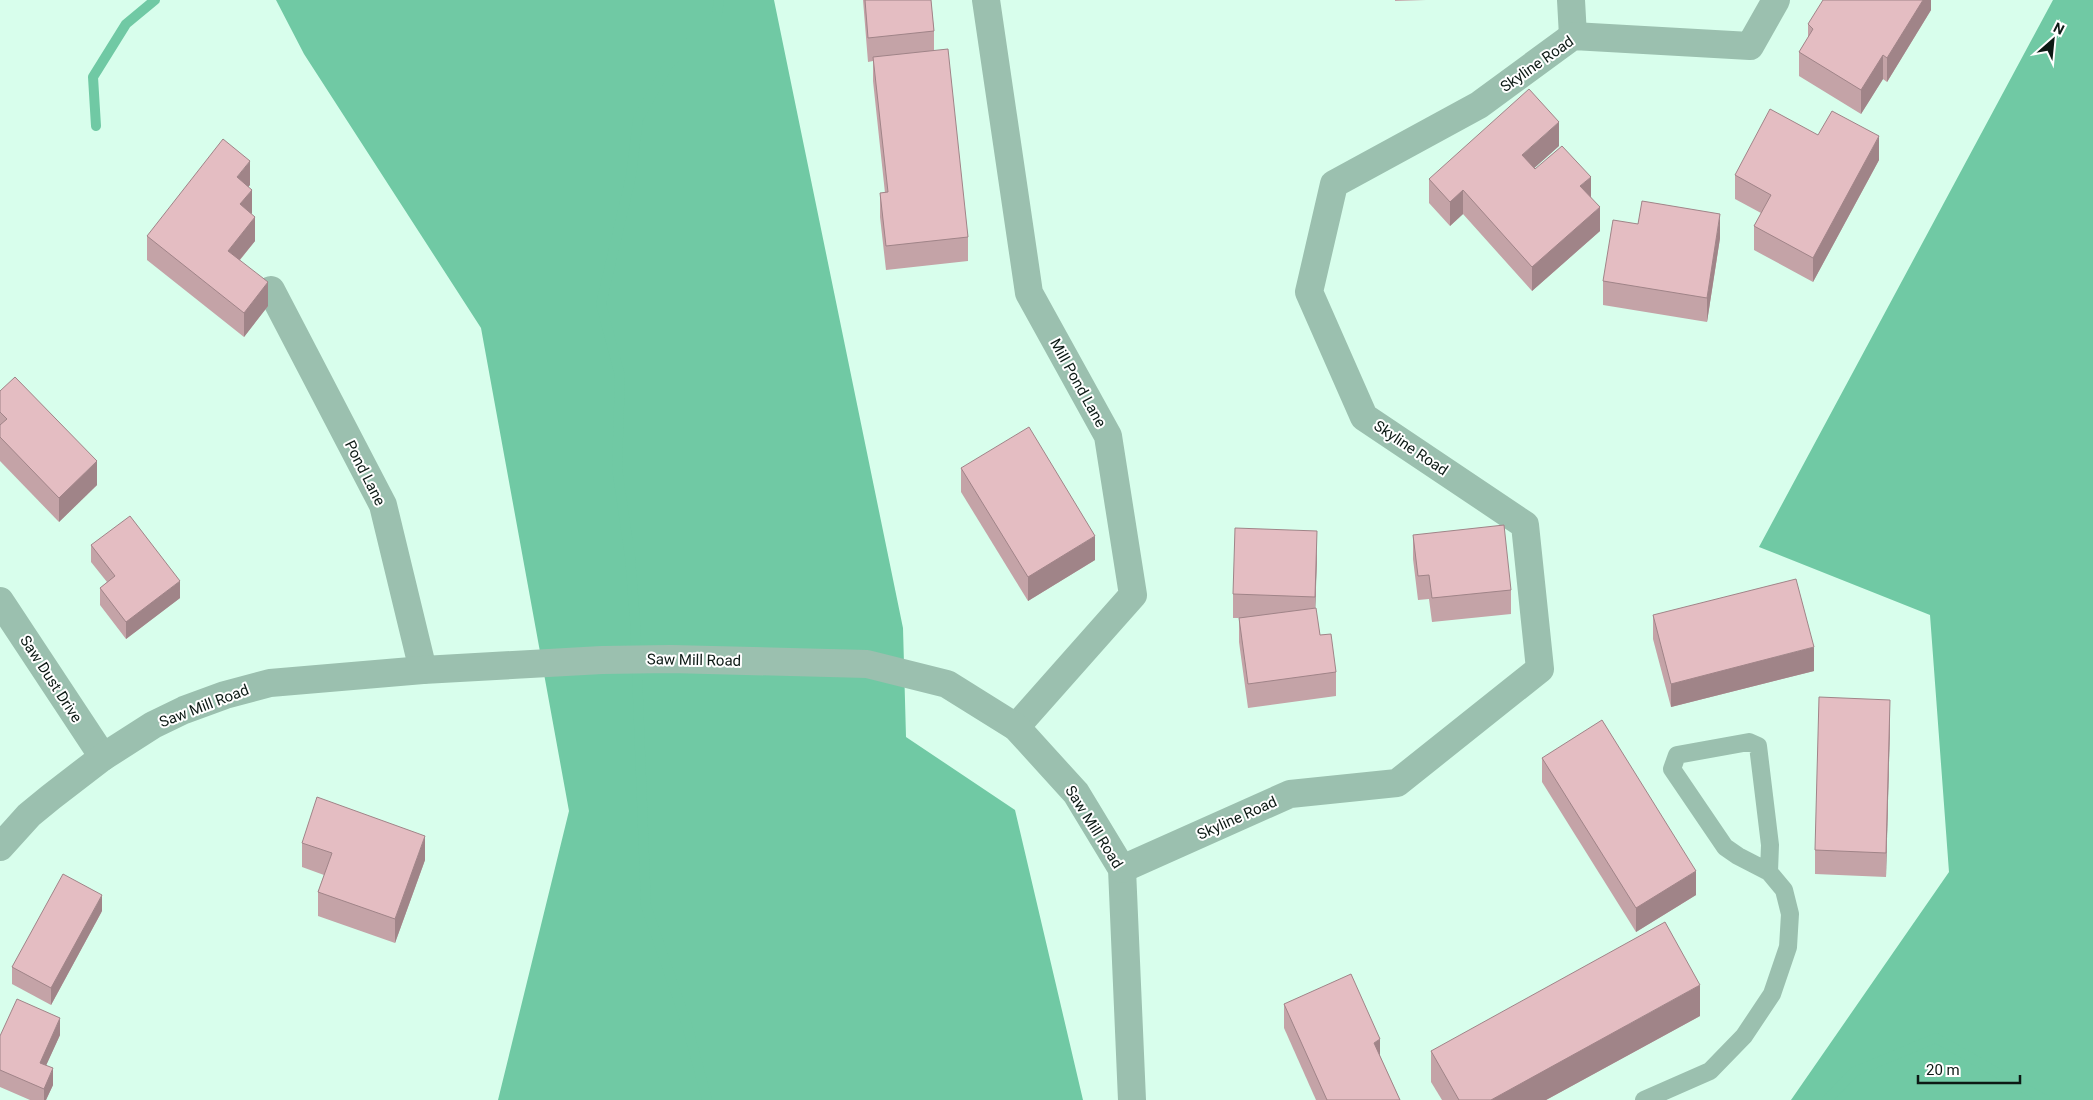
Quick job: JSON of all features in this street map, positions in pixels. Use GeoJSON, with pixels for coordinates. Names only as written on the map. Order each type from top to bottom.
{"type":"FeatureCollection","features":[{"type":"Feature","properties":{"kind":"street","name":"Mill Pond Lane"},"geometry":{"type":"LineString","coordinates":[[986,0],[1029,293],[1108,436],[1133,595],[1016,727]]}},
{"type":"Feature","properties":{"kind":"street"},"geometry":{"type":"LineString","coordinates":[[1571,0],[1573,36]]}},
{"type":"Feature","properties":{"kind":"street","name":"Skyline Road"},"geometry":{"type":"LineString","coordinates":[[1122,869],[1290,794],[1397,783],[1540,669],[1525,525],[1364,417],[1309,292],[1334,184],[1479,105],[1573,36],[1750,46],[1776,0]]}},
{"type":"Feature","properties":{"kind":"street","name":"Pond Lane"},"geometry":{"type":"LineString","coordinates":[[271,290],[383,505],[423,670]]}},
{"type":"Feature","properties":{"kind":"street","name":"Saw Dust Drive"},"geometry":{"type":"LineString","coordinates":[[0,601],[103,757]]}},
{"type":"Feature","properties":{"kind":"street","name":"Saw Mill Road"},"geometry":{"type":"LineString","coordinates":[[0,848],[29,815],[103,757],[153,726],[184,710],[246,689],[270,684],[423,670],[602,660],[671,659],[867,664],[947,684],[1016,727],[1076,793],[1122,869],[1132,1100]]}},
{"type":"Feature","properties":{"kind":"lane"},"geometry":{"type":"LineString","coordinates":[[1644,1100],[1710,1071],[1744,1036],[1772,994],[1788,947],[1790,914],[1784,890],[1769,872],[1725,847],[1672,769],[1677,755],[1749,742],[1758,746],[1770,845],[1769,872]]}},
{"type":"Feature","properties":{"kind":"shaded area"},"geometry":{"type":"Polygon","coordinates":[[[276,0],[774,0],[903,628],[906,737],[1015,810],[1083,1100],[498,1100],[569,811],[481,328],[304,54],[276,0]]]}},
{"type":"Feature","properties":{"kind":"shaded area"},"geometry":{"type":"Polygon","coordinates":[[[2053,0],[2093,0],[2093,1100],[1791,1100],[1949,872],[1930,615],[1759,547],[2053,0]]]}},
{"type":"Feature","properties":{"kind":"building"},"geometry":{"type":"Polygon","coordinates":[[[865,0],[931,0],[934,31],[868,38],[865,0]]]}},
{"type":"Feature","properties":{"kind":"building"},"geometry":{"type":"Polygon","coordinates":[[[1823,0],[1923,0],[1887,58],[1883,55],[1861,90],[1799,52],[1813,29],[1808,24],[1823,0]]]}},
{"type":"Feature","properties":{"kind":"building"},"geometry":{"type":"Polygon","coordinates":[[[948,49],[968,237],[886,246],[880,193],[888,192],[873,57],[948,49]]]}},
{"type":"Feature","properties":{"kind":"building"},"geometry":{"type":"Polygon","coordinates":[[[1529,89],[1559,122],[1522,155],[1535,169],[1562,146],[1591,177],[1580,186],[1600,207],[1532,267],[1463,190],[1450,202],[1429,179],[1529,89]]]}},
{"type":"Feature","properties":{"kind":"building"},"geometry":{"type":"Polygon","coordinates":[[[1770,109],[1818,135],[1832,111],[1879,136],[1813,258],[1754,226],[1771,195],[1735,175],[1770,109]]]}},
{"type":"Feature","properties":{"kind":"building"},"geometry":{"type":"Polygon","coordinates":[[[223,139],[250,161],[237,177],[252,190],[240,204],[255,217],[228,251],[268,282],[244,313],[147,236],[223,139]]]}},
{"type":"Feature","properties":{"kind":"building"},"geometry":{"type":"Polygon","coordinates":[[[1642,201],[1720,214],[1707,298],[1603,281],[1613,220],[1638,224],[1642,201]]]}},
{"type":"Feature","properties":{"kind":"building"},"geometry":{"type":"Polygon","coordinates":[[[15,377],[97,461],[59,498],[0,437],[0,425],[7,419],[0,412],[0,391],[15,377]]]}},
{"type":"Feature","properties":{"kind":"building"},"geometry":{"type":"Polygon","coordinates":[[[1029,427],[1095,536],[1028,577],[961,468],[1029,427]]]}},
{"type":"Feature","properties":{"kind":"building"},"geometry":{"type":"Polygon","coordinates":[[[130,516],[180,581],[126,622],[100,588],[115,576],[91,545],[130,516]]]}},
{"type":"Feature","properties":{"kind":"building"},"geometry":{"type":"Polygon","coordinates":[[[1504,525],[1511,590],[1432,598],[1429,575],[1418,576],[1413,535],[1504,525]]]}},
{"type":"Feature","properties":{"kind":"building"},"geometry":{"type":"Polygon","coordinates":[[[1235,528],[1317,531],[1315,597],[1233,594],[1235,528]]]}},
{"type":"Feature","properties":{"kind":"building"},"geometry":{"type":"Polygon","coordinates":[[[1796,579],[1814,647],[1671,684],[1653,615],[1796,579]]]}},
{"type":"Feature","properties":{"kind":"building"},"geometry":{"type":"Polygon","coordinates":[[[1316,608],[1320,635],[1331,634],[1336,672],[1248,684],[1239,618],[1316,608]]]}},
{"type":"Feature","properties":{"kind":"building"},"geometry":{"type":"Polygon","coordinates":[[[1819,697],[1890,700],[1886,853],[1815,850],[1819,697]]]}},
{"type":"Feature","properties":{"kind":"building"},"geometry":{"type":"Polygon","coordinates":[[[1602,720],[1696,871],[1636,908],[1542,758],[1602,720]]]}},
{"type":"Feature","properties":{"kind":"building"},"geometry":{"type":"Polygon","coordinates":[[[317,797],[425,836],[395,919],[318,892],[332,853],[302,843],[317,797]]]}},
{"type":"Feature","properties":{"kind":"building"},"geometry":{"type":"Polygon","coordinates":[[[63,874],[102,895],[51,988],[12,967],[63,874]]]}},
{"type":"Feature","properties":{"kind":"building"},"geometry":{"type":"Polygon","coordinates":[[[1665,922],[1700,985],[1491,1100],[1459,1100],[1431,1051],[1665,922]]]}},
{"type":"Feature","properties":{"kind":"building"},"geometry":{"type":"Polygon","coordinates":[[[1351,974],[1380,1039],[1374,1043],[1400,1100],[1327,1100],[1284,1004],[1351,974]]]}},
{"type":"Feature","properties":{"kind":"building"},"geometry":{"type":"Polygon","coordinates":[[[17,999],[60,1018],[40,1063],[53,1068],[44,1089],[0,1070],[0,1036],[17,999]]]}},
{"type":"Feature","properties":{"kind":"waterway"},"geometry":{"type":"LineString","coordinates":[[96,126],[93,77],[126,24],[155,0]]}},
{"type":"Feature","properties":{"kind":"waterway"},"geometry":{"type":"LineString","coordinates":[[707,1100],[687,1025],[646,906],[635,620],[630,557],[617,468],[620,376],[601,304],[631,176],[638,119],[668,65],[717,14],[719,0]]}},
{"type":"Feature","properties":{"kind":"waterway"},"geometry":{"type":"LineString","coordinates":[[1827,1100],[1854,1072],[1936,1038],[2045,1100]]}}]}
